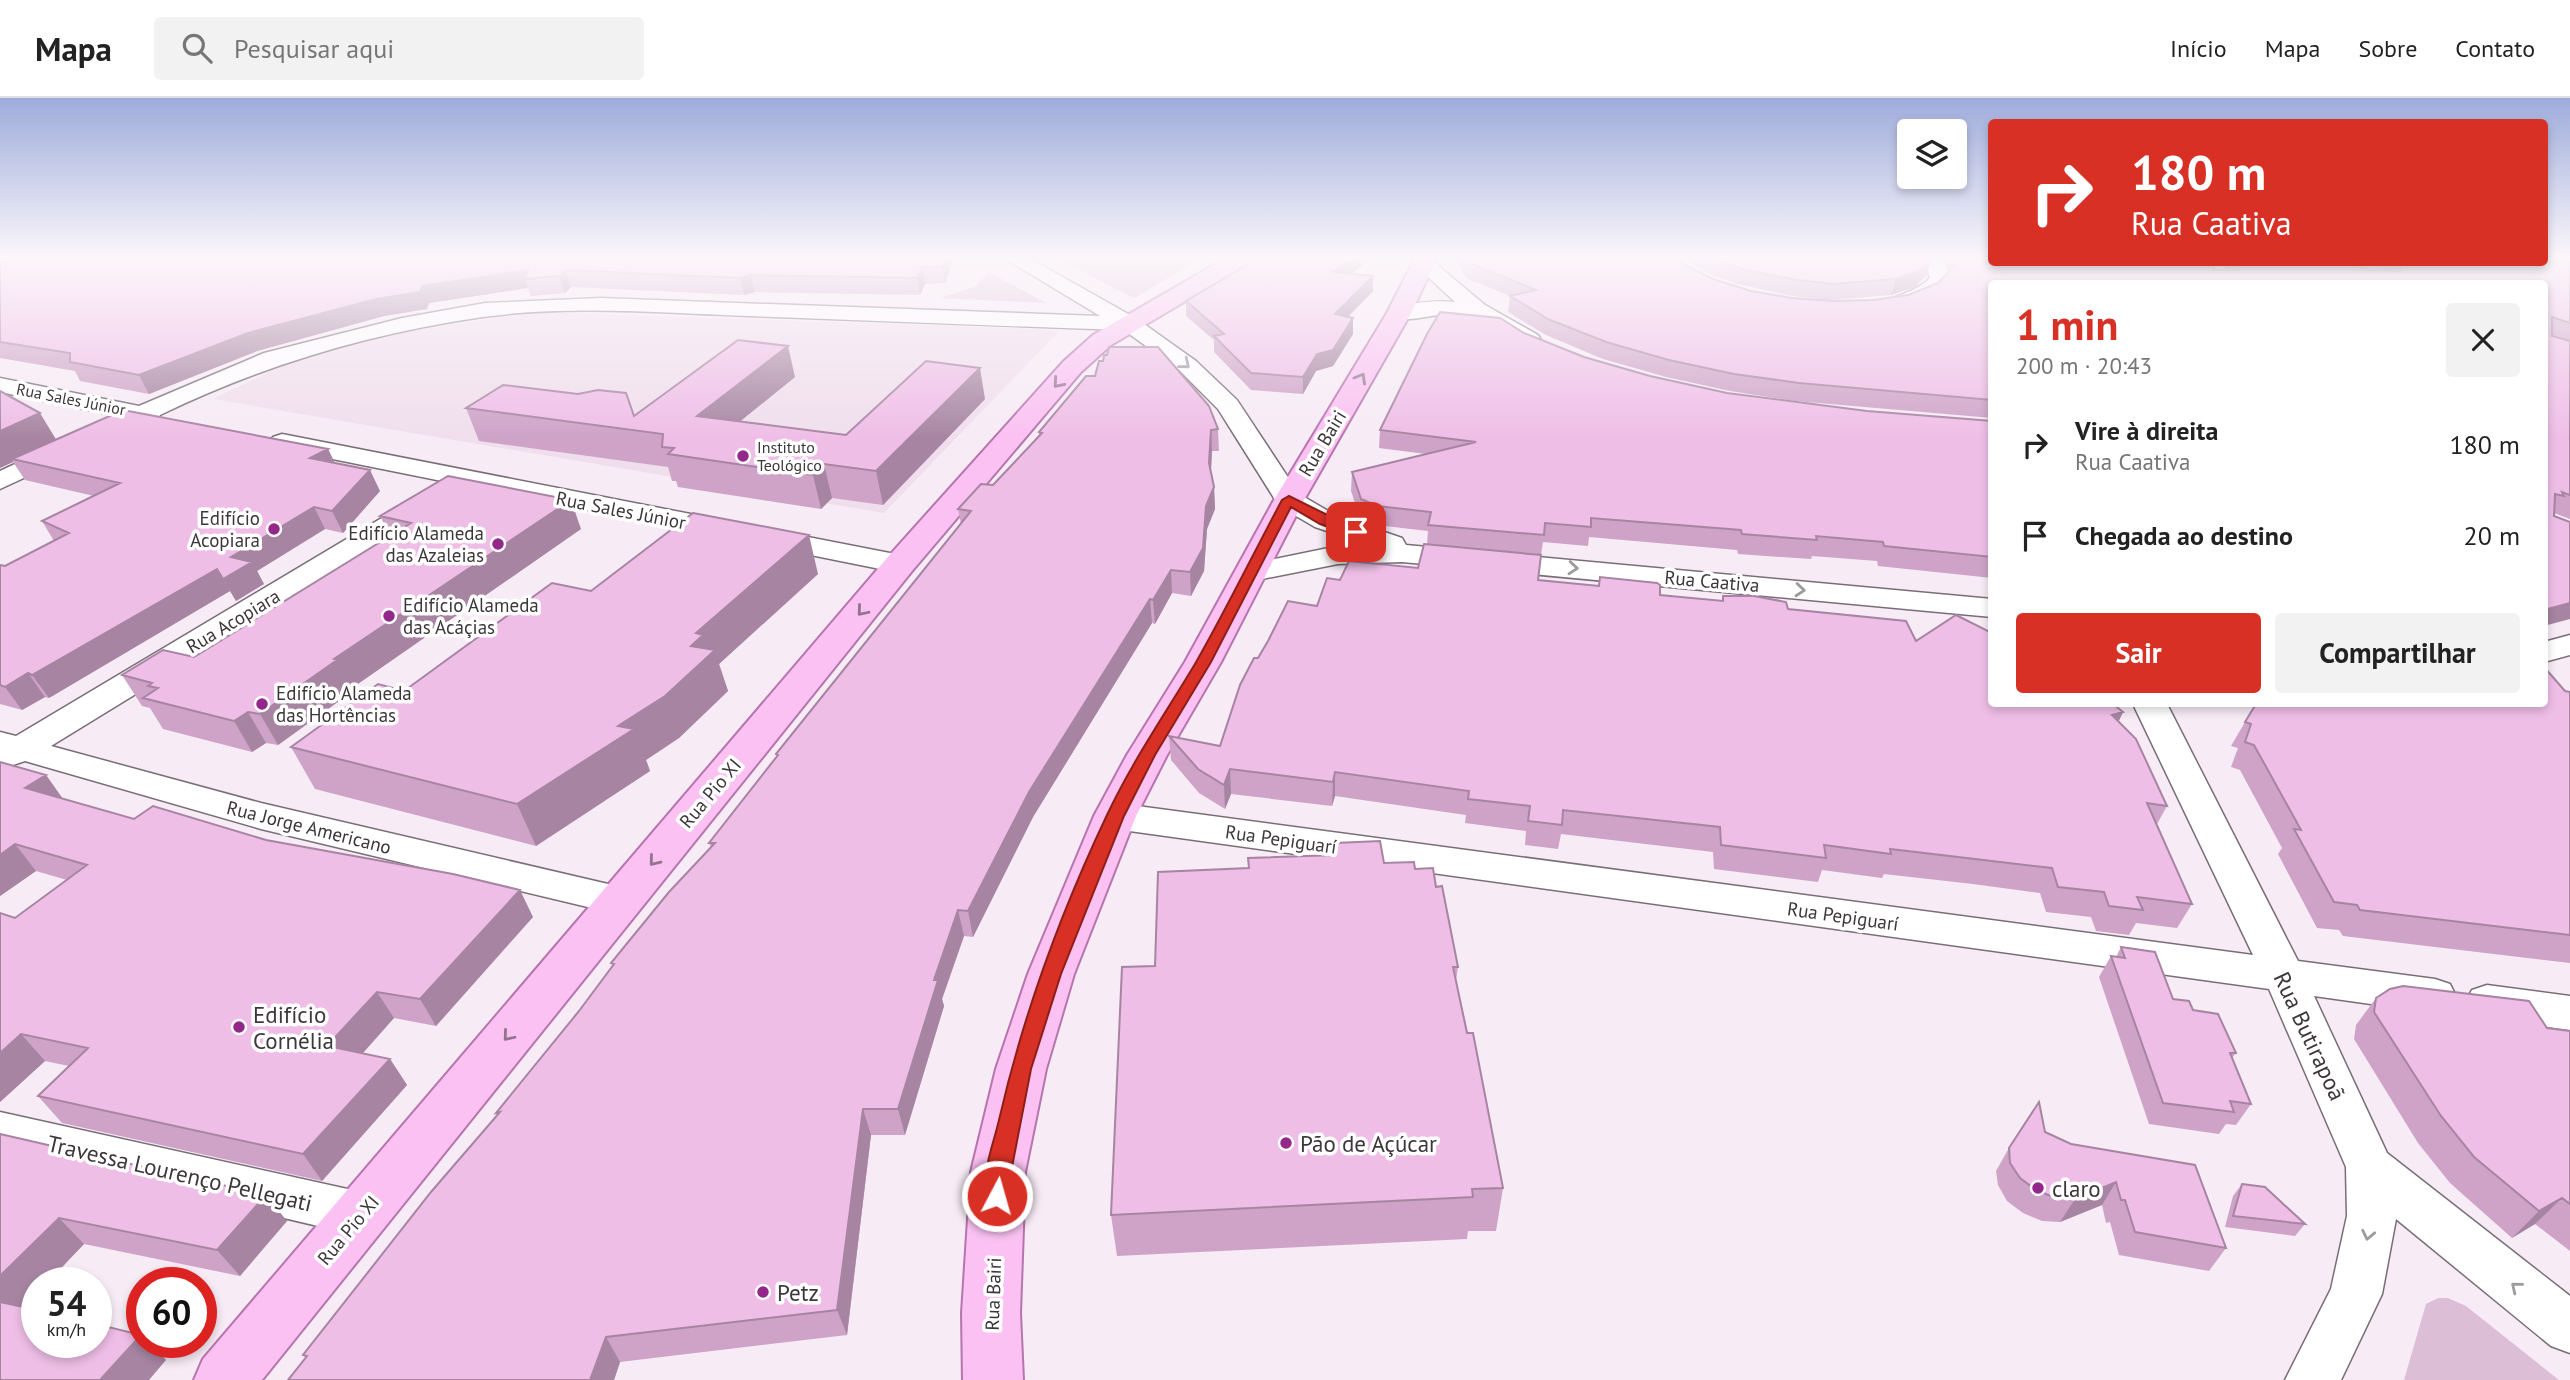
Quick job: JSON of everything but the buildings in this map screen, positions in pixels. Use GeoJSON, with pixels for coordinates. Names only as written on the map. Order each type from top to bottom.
{"type":"FeatureCollection","features":[{"type":"Feature","properties":{"kind":"main road","name":"Rua Pio XI"},"geometry":{"type":"LineString","coordinates":[[224,1380],[900,564],[1072,367],[1116,332],[1140,318]]}},
{"type":"Feature","properties":{"kind":"main road","name":"Rua Bairi"},"geometry":{"type":"LineString","coordinates":[[993,1380],[991,1300],[998,1172],[1021,1069],[1051,974],[1115,816],[1147,755],[1203,662],[1289,500],[1396,318]]}},
{"type":"Feature","properties":{"kind":"street"},"geometry":{"type":"LineString","coordinates":[[0,481],[242,369],[306,348],[442,318]]}},
{"type":"Feature","properties":{"kind":"street"},"geometry":{"type":"LineString","coordinates":[[996,318],[1030,319],[1116,332]]}},
{"type":"Feature","properties":{"kind":"street"},"geometry":{"type":"LineString","coordinates":[[1096,318],[1116,332]]}},
{"type":"Feature","properties":{"kind":"street"},"geometry":{"type":"LineString","coordinates":[[1491,318],[1548,349]]}},
{"type":"Feature","properties":{"kind":"street"},"geometry":{"type":"LineString","coordinates":[[1030,319],[1095,333],[1116,332]]}},
{"type":"Feature","properties":{"kind":"street","name":"Rua Caativa"},"geometry":{"type":"LineString","coordinates":[[1116,332],[1158,342],[1211,386],[1228,405],[1289,500],[1325,521],[1432,555]]}},
{"type":"Feature","properties":{"kind":"street","name":"Rua Sales Júnior"},"geometry":{"type":"LineString","coordinates":[[0,385],[183,422]]}},
{"type":"Feature","properties":{"kind":"street","name":"Rua Sales Júnior"},"geometry":{"type":"LineString","coordinates":[[263,438],[900,564]]}},
{"type":"Feature","properties":{"kind":"street","name":"Rua Acopiara"},"geometry":{"type":"LineString","coordinates":[[7,751],[466,479]]}},
{"type":"Feature","properties":{"kind":"street","name":"Rua Caativa"},"geometry":{"type":"LineString","coordinates":[[1252,572],[1359,553],[1432,555],[1988,608]]}},
{"type":"Feature","properties":{"kind":"street"},"geometry":{"type":"LineString","coordinates":[[2548,651],[2570,645]]}},
{"type":"Feature","properties":{"kind":"street"},"geometry":{"type":"LineString","coordinates":[[2548,663],[2570,666]]}},
{"type":"Feature","properties":{"kind":"street","name":"Rua Butirapoã"},"geometry":{"type":"LineString","coordinates":[[2151,707],[2284,976],[2370,1167],[2372,1216],[2356,1294],[2312,1380]]}},
{"type":"Feature","properties":{"kind":"street","name":"Rua Jorge Americano"},"geometry":{"type":"LineString","coordinates":[[7,751],[261,816],[621,901]]}},
{"type":"Feature","properties":{"kind":"street","name":"Rua Pepiguarí"},"geometry":{"type":"LineString","coordinates":[[1115,816],[2570,1013]]}},
{"type":"Feature","properties":{"kind":"street","name":"Travessa Lourenço Pellegati"},"geometry":{"type":"LineString","coordinates":[[0,1132],[360,1214]]}},
{"type":"Feature","properties":{"kind":"street"},"geometry":{"type":"LineString","coordinates":[[2370,1167],[2462,1244],[2570,1328]]}},
{"type":"Feature","properties":{"kind":"shaded area","name":"Instituto Teológico"},"geometry":{"type":"Polygon","coordinates":[[[499,318],[708,318],[1060,330],[884,513],[213,399],[294,360],[399,332],[499,318]]]}},
{"type":"Feature","properties":{"kind":"shaded area"},"geometry":{"type":"Polygon","coordinates":[[[2438,1298],[2448,1298],[2466,1306],[2559,1380],[2404,1380],[2426,1304],[2438,1298]]]}},
{"type":"Feature","properties":{"kind":"place","name":"Instituto Teológico"},"geometry":{"type":"Point","coordinates":[743,456]}},
{"type":"Feature","properties":{"kind":"place","name":"Edifício Acopiara"},"geometry":{"type":"Point","coordinates":[274,529]}},
{"type":"Feature","properties":{"kind":"place","name":"Edifício Alameda das Azaleias"},"geometry":{"type":"Point","coordinates":[498,544]}},
{"type":"Feature","properties":{"kind":"place","name":"Edifício Alameda das Acáçias"},"geometry":{"type":"Point","coordinates":[389,616]}},
{"type":"Feature","properties":{"kind":"place","name":"Edifício Alameda das Hortências"},"geometry":{"type":"Point","coordinates":[262,704]}},
{"type":"Feature","properties":{"kind":"place","name":"Edifício Cornélia"},"geometry":{"type":"Point","coordinates":[239,1027]}},
{"type":"Feature","properties":{"kind":"place","name":"Pão de Açúcar"},"geometry":{"type":"Point","coordinates":[1286,1143]}},
{"type":"Feature","properties":{"kind":"place","name":"claro"},"geometry":{"type":"Point","coordinates":[2038,1188]}},
{"type":"Feature","properties":{"kind":"place","name":"Petz"},"geometry":{"type":"Point","coordinates":[763,1292]}},
{"type":"Feature","properties":{"kind":"route"},"geometry":{"type":"LineString","coordinates":[[997,1196],[998,1172],[1021,1069],[1051,974],[1115,816],[1147,755],[1203,662],[1289,500],[1304,511],[1356,532]]}}]}
